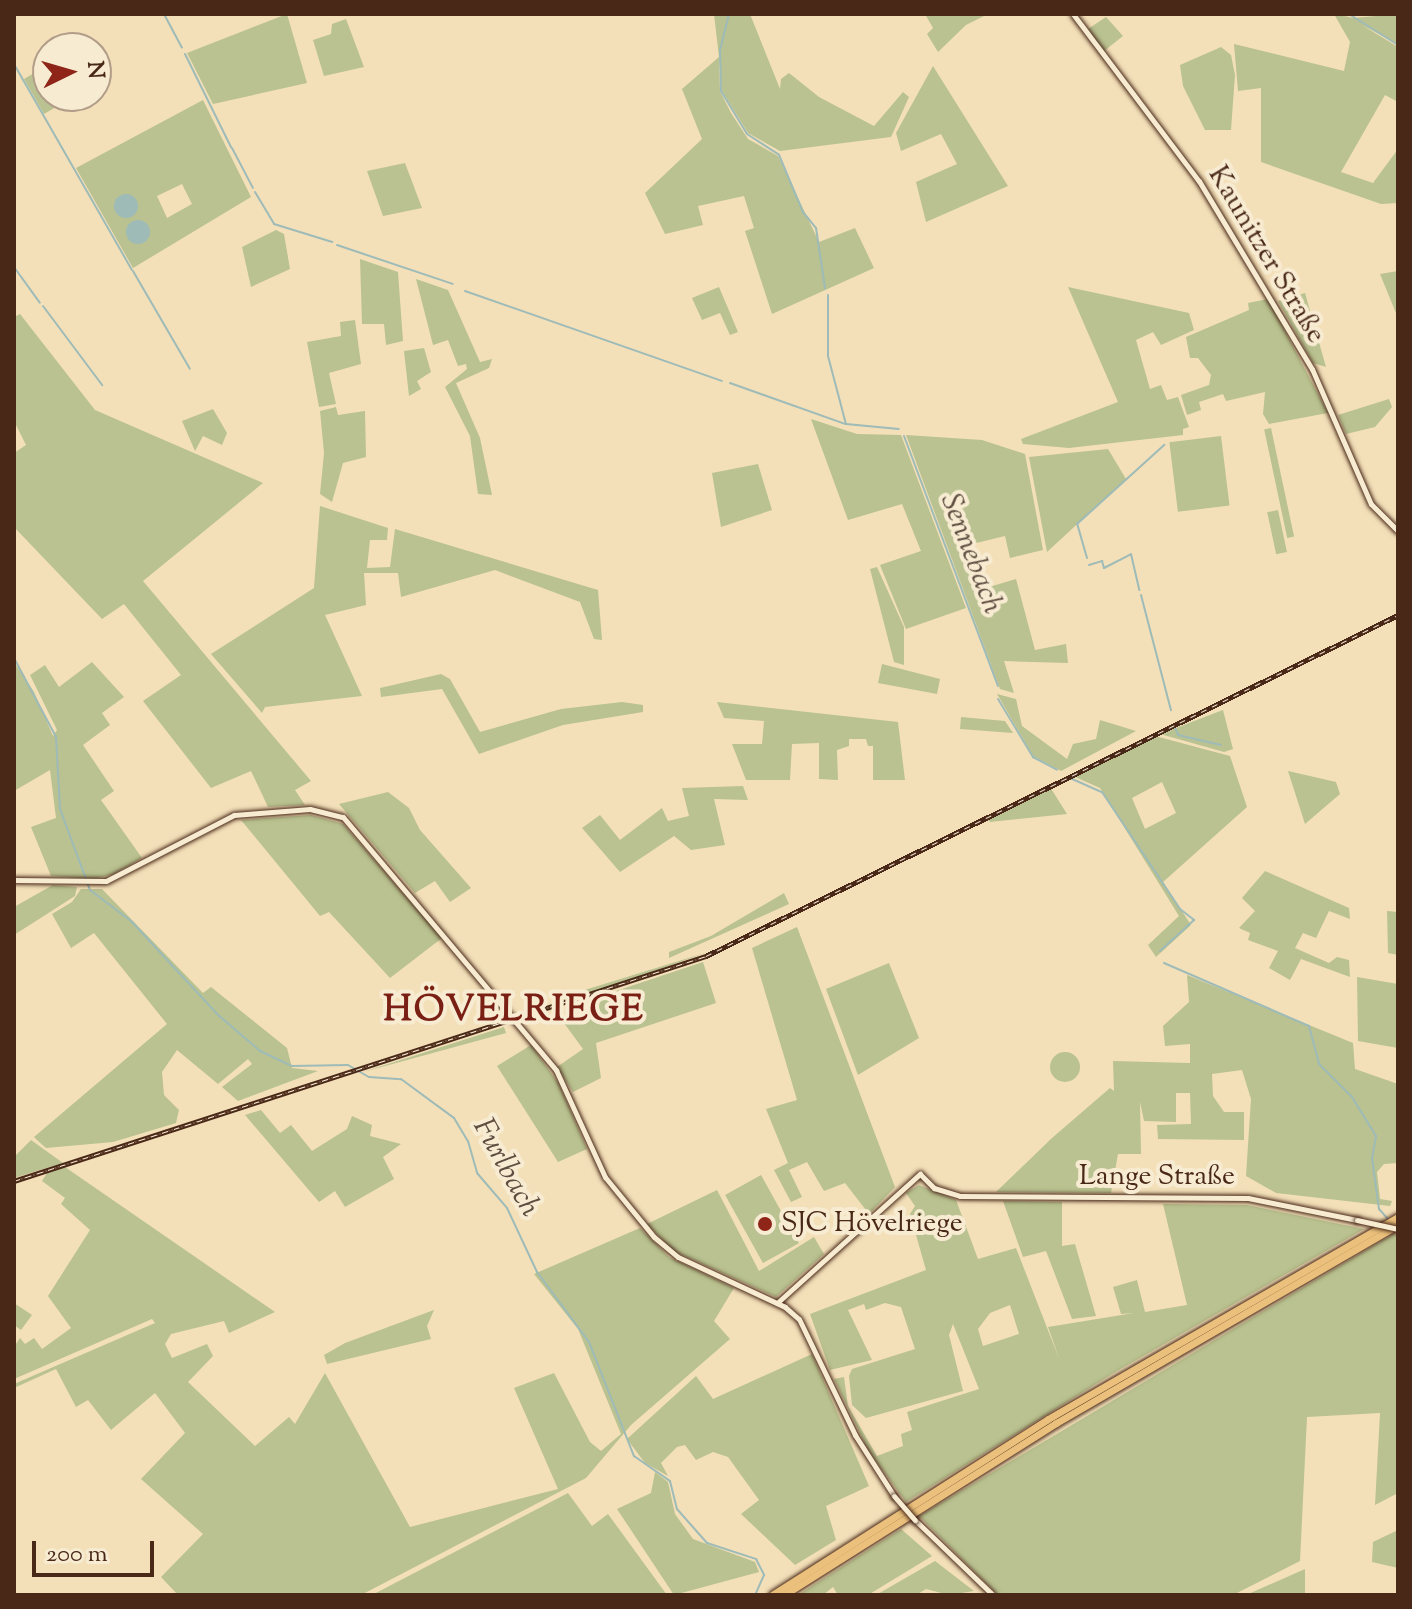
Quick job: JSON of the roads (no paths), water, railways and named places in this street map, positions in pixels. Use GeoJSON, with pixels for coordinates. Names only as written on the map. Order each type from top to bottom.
{"type":"FeatureCollection","features":[{"type":"Feature","properties":{"kind":"highway"},"geometry":{"type":"LineString","coordinates":[[772,1595],[785,1591],[1060,1411],[1395,1224]]}},
{"type":"Feature","properties":{"kind":"main road","name":"Kaunitzer Straße"},"geometry":{"type":"LineString","coordinates":[[1073,14],[1208,194],[1312,369],[1371,504],[1398,531]]}},
{"type":"Feature","properties":{"kind":"main road"},"geometry":{"type":"LineString","coordinates":[[14,880],[87,884],[114,877],[226,817],[310,809],[343,817],[407,889],[557,1072],[605,1177],[654,1237],[691,1264],[777,1303],[803,1325],[855,1435],[894,1496],[993,1595]]}},
{"type":"Feature","properties":{"kind":"main road","name":"Lange Straße"},"geometry":{"type":"LineString","coordinates":[[777,1303],[920,1174],[934,1188],[960,1196],[1248,1198],[1357,1220],[1395,1224]]}},
{"type":"Feature","properties":{"kind":"water"},"geometry":{"type":"Polygon","coordinates":[[[126,194],[134,198],[138,206],[134,214],[126,218],[118,214],[114,206],[118,198],[126,194]]]}},
{"type":"Feature","properties":{"kind":"water"},"geometry":{"type":"Polygon","coordinates":[[[138,220],[146,224],[150,232],[146,240],[138,244],[130,240],[126,232],[130,224],[138,220]]]}},
{"type":"Feature","properties":{"kind":"waterway"},"geometry":{"type":"LineString","coordinates":[[164,14],[182,48]]}},
{"type":"Feature","properties":{"kind":"waterway","name":"Sennebach"},"geometry":{"type":"LineString","coordinates":[[729,14],[720,50],[721,91],[747,134],[779,155],[803,212],[816,228],[825,288]]}},
{"type":"Feature","properties":{"kind":"waterway"},"geometry":{"type":"LineString","coordinates":[[1349,14],[1398,45]]}},
{"type":"Feature","properties":{"kind":"waterway"},"geometry":{"type":"LineString","coordinates":[[185,54],[231,147]]}},
{"type":"Feature","properties":{"kind":"waterway"},"geometry":{"type":"LineString","coordinates":[[14,64],[132,270]]}},
{"type":"Feature","properties":{"kind":"waterway"},"geometry":{"type":"LineString","coordinates":[[232,148],[253,188]]}},
{"type":"Feature","properties":{"kind":"waterway"},"geometry":{"type":"LineString","coordinates":[[255,192],[274,224],[332,242]]}},
{"type":"Feature","properties":{"kind":"waterway"},"geometry":{"type":"LineString","coordinates":[[337,245],[453,284]]}},
{"type":"Feature","properties":{"kind":"waterway"},"geometry":{"type":"LineString","coordinates":[[14,267],[40,303]]}},
{"type":"Feature","properties":{"kind":"waterway"},"geometry":{"type":"LineString","coordinates":[[133,271],[190,369]]}},
{"type":"Feature","properties":{"kind":"waterway"},"geometry":{"type":"LineString","coordinates":[[465,291],[722,381]]}},
{"type":"Feature","properties":{"kind":"waterway","name":"Sennebach"},"geometry":{"type":"LineString","coordinates":[[828,295],[828,356],[846,424],[899,429]]}},
{"type":"Feature","properties":{"kind":"waterway"},"geometry":{"type":"LineString","coordinates":[[43,306],[102,385]]}},
{"type":"Feature","properties":{"kind":"waterway"},"geometry":{"type":"LineString","coordinates":[[730,383],[845,424]]}},
{"type":"Feature","properties":{"kind":"waterway","name":"Sennebach"},"geometry":{"type":"LineString","coordinates":[[904,436],[998,686]]}},
{"type":"Feature","properties":{"kind":"waterway"},"geometry":{"type":"LineString","coordinates":[[1087,558],[1077,524],[1164,445]]}},
{"type":"Feature","properties":{"kind":"waterway"},"geometry":{"type":"LineString","coordinates":[[1089,565],[1102,561],[1104,568],[1131,554],[1139,590]]}},
{"type":"Feature","properties":{"kind":"waterway"},"geometry":{"type":"LineString","coordinates":[[1141,595],[1171,710]]}},
{"type":"Feature","properties":{"kind":"waterway","name":"Furlbach"},"geometry":{"type":"LineString","coordinates":[[14,658],[56,737],[60,809],[90,890],[131,921],[217,1014],[260,1051],[292,1066],[348,1065],[369,1077],[401,1079],[454,1118],[468,1141],[477,1173],[507,1208],[537,1272],[589,1342],[634,1456],[670,1481],[677,1509],[707,1543],[756,1559],[764,1575],[755,1595]]}},
{"type":"Feature","properties":{"kind":"waterway","name":"Sennebach"},"geometry":{"type":"LineString","coordinates":[[998,699],[1033,757],[1057,770]]}},
{"type":"Feature","properties":{"kind":"waterway"},"geometry":{"type":"LineString","coordinates":[[1174,725],[1178,735],[1221,745]]}},
{"type":"Feature","properties":{"kind":"waterway","name":"Sennebach"},"geometry":{"type":"LineString","coordinates":[[1070,778],[1102,792],[1180,909],[1194,920],[1160,951]]}},
{"type":"Feature","properties":{"kind":"waterway"},"geometry":{"type":"LineString","coordinates":[[1164,963],[1309,1026],[1319,1064],[1352,1097],[1376,1136],[1372,1158],[1379,1209],[1388,1219]]}},
{"type":"Feature","properties":{"kind":"railway"},"geometry":{"type":"LineString","coordinates":[[14,1181],[706,956],[1398,615]]}},
{"type":"Feature","properties":{"kind":"place","name":"SJC Hövelriege"},"geometry":{"type":"Point","coordinates":[765,1224]}},
{"type":"Feature","properties":{"kind":"district","name":"HÖVELRIEGE"},"geometry":{"type":"Point","coordinates":[514,1012]}}]}
